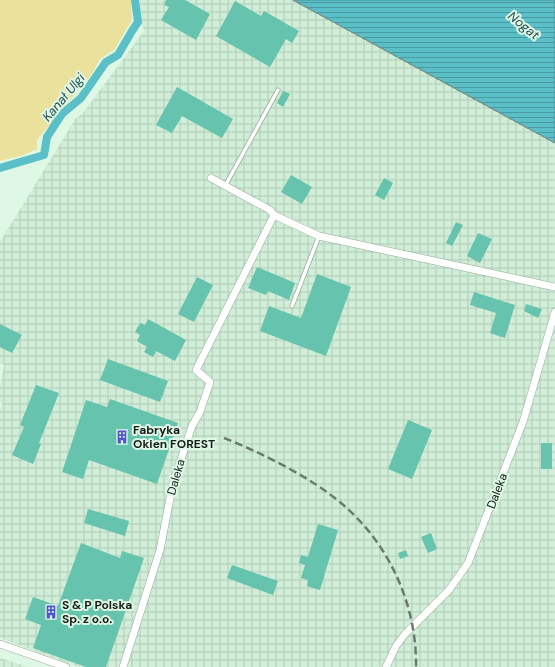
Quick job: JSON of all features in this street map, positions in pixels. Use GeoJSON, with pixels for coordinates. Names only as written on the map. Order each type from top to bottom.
{"type":"FeatureCollection","features":[{"type":"Feature","properties":{"kind":"street"},"geometry":{"type":"LineString","coordinates":[[210,178],[270,210],[274,215],[320,236],[555,287]]}},
{"type":"Feature","properties":{"kind":"street","name":"Daleka"},"geometry":{"type":"LineString","coordinates":[[122,667],[160,550],[173,483],[192,426],[200,412],[210,382],[196,370],[274,215]]}},
{"type":"Feature","properties":{"kind":"street","name":"Daleka"},"geometry":{"type":"LineString","coordinates":[[386,667],[396,646],[405,634],[450,590],[468,563],[523,422],[555,312]]}},
{"type":"Feature","properties":{"kind":"street"},"geometry":{"type":"LineString","coordinates":[[0,644],[66,667]]}},
{"type":"Feature","properties":{"kind":"lane"},"geometry":{"type":"LineString","coordinates":[[225,186],[278,90]]}},
{"type":"Feature","properties":{"kind":"lane"},"geometry":{"type":"LineString","coordinates":[[292,306],[320,236]]}},
{"type":"Feature","properties":{"kind":"path"},"geometry":{"type":"LineString","coordinates":[[293,0],[555,144]]}},
{"type":"Feature","properties":{"kind":"shaded area"},"geometry":{"type":"Polygon","coordinates":[[[0,0],[131,0],[132,20],[114,50],[100,59],[91,75],[37,140],[37,149],[24,155],[0,161],[0,0]]]}},
{"type":"Feature","properties":{"kind":"shaded area"},"geometry":{"type":"Polygon","coordinates":[[[140,0],[293,0],[555,143],[555,667],[78,667],[0,638],[0,410],[2,404],[0,402],[0,387],[4,365],[0,363],[0,242],[76,118],[83,113],[144,31],[141,20],[140,0]]]}},
{"type":"Feature","properties":{"kind":"shaded area"},"geometry":{"type":"Polygon","coordinates":[[[0,658],[28,667],[0,667],[0,658]]]}},
{"type":"Feature","properties":{"kind":"water","name":"Nogat"},"geometry":{"type":"Polygon","coordinates":[[[293,0],[555,0],[555,143],[328,19],[293,0]]]}},
{"type":"Feature","properties":{"kind":"building"},"geometry":{"type":"Polygon","coordinates":[[[166,0],[185,0],[210,14],[196,40],[161,20],[169,7],[164,5],[166,0]]]}},
{"type":"Feature","properties":{"kind":"building"},"geometry":{"type":"Polygon","coordinates":[[[235,1],[261,16],[264,11],[299,31],[292,43],[286,39],[270,67],[216,36],[235,1]]]}},
{"type":"Feature","properties":{"kind":"building"},"geometry":{"type":"Polygon","coordinates":[[[177,87],[233,119],[222,138],[182,116],[172,133],[156,125],[177,87]]]}},
{"type":"Feature","properties":{"kind":"building"},"geometry":{"type":"Polygon","coordinates":[[[283,91],[290,94],[283,107],[277,103],[283,91]]]}},
{"type":"Feature","properties":{"kind":"building"},"geometry":{"type":"Polygon","coordinates":[[[291,175],[312,187],[302,204],[281,192],[291,175]]]}},
{"type":"Feature","properties":{"kind":"building"},"geometry":{"type":"Polygon","coordinates":[[[384,178],[393,183],[384,200],[375,195],[384,178]]]}},
{"type":"Feature","properties":{"kind":"building"},"geometry":{"type":"Polygon","coordinates":[[[456,222],[463,225],[452,246],[446,243],[456,222]]]}},
{"type":"Feature","properties":{"kind":"building"},"geometry":{"type":"Polygon","coordinates":[[[478,233],[492,239],[480,263],[467,256],[478,233]]]}},
{"type":"Feature","properties":{"kind":"building"},"geometry":{"type":"Polygon","coordinates":[[[257,267],[295,283],[289,300],[268,291],[266,295],[248,288],[257,267]]]}},
{"type":"Feature","properties":{"kind":"building"},"geometry":{"type":"Polygon","coordinates":[[[317,274],[351,287],[326,356],[260,331],[269,306],[301,318],[317,274]]]}},
{"type":"Feature","properties":{"kind":"building"},"geometry":{"type":"Polygon","coordinates":[[[197,277],[213,285],[194,322],[178,314],[197,277]]]}},
{"type":"Feature","properties":{"kind":"building"},"geometry":{"type":"Polygon","coordinates":[[[474,292],[515,305],[505,338],[490,333],[496,313],[470,305],[474,292]]]}},
{"type":"Feature","properties":{"kind":"building"},"geometry":{"type":"Polygon","coordinates":[[[526,304],[542,309],[538,318],[524,311],[526,304]]]}},
{"type":"Feature","properties":{"kind":"building"},"geometry":{"type":"Polygon","coordinates":[[[148,319],[186,340],[175,361],[156,351],[153,357],[144,352],[147,347],[137,341],[140,335],[135,332],[140,323],[145,325],[148,319]]]}},
{"type":"Feature","properties":{"kind":"building"},"geometry":{"type":"Polygon","coordinates":[[[0,324],[22,335],[12,353],[0,347],[0,324]]]}},
{"type":"Feature","properties":{"kind":"building"},"geometry":{"type":"Polygon","coordinates":[[[108,359],[168,381],[160,402],[100,380],[108,359]]]}},
{"type":"Feature","properties":{"kind":"building"},"geometry":{"type":"Polygon","coordinates":[[[36,385],[59,393],[39,443],[41,444],[33,464],[12,455],[24,427],[20,425],[36,385]]]}},
{"type":"Feature","properties":{"kind":"building"},"geometry":{"type":"Polygon","coordinates":[[[110,399],[178,423],[157,484],[89,460],[83,479],[62,472],[86,400],[107,407],[110,399]]]}},
{"type":"Feature","properties":{"kind":"building"},"geometry":{"type":"Polygon","coordinates":[[[408,420],[432,430],[412,479],[388,469],[408,420]]]}},
{"type":"Feature","properties":{"kind":"building"},"geometry":{"type":"Polygon","coordinates":[[[541,443],[552,443],[552,469],[541,469],[541,443]]]}},
{"type":"Feature","properties":{"kind":"building"},"geometry":{"type":"Polygon","coordinates":[[[88,509],[129,521],[125,536],[84,523],[88,509]]]}},
{"type":"Feature","properties":{"kind":"building"},"geometry":{"type":"Polygon","coordinates":[[[318,524],[338,530],[320,590],[307,586],[308,580],[301,578],[305,565],[299,563],[301,555],[308,557],[318,524]]]}},
{"type":"Feature","properties":{"kind":"building"},"geometry":{"type":"Polygon","coordinates":[[[431,533],[437,549],[428,553],[421,537],[431,533]]]}},
{"type":"Feature","properties":{"kind":"building","name":"S & P Polska Sp. z o.o."},"geometry":{"type":"Polygon","coordinates":[[[81,543],[120,558],[122,551],[144,558],[106,667],[86,667],[33,648],[41,625],[25,619],[33,597],[58,606],[81,543]]]}},
{"type":"Feature","properties":{"kind":"building"},"geometry":{"type":"Polygon","coordinates":[[[406,550],[408,556],[400,559],[398,553],[406,550]]]}},
{"type":"Feature","properties":{"kind":"building"},"geometry":{"type":"Polygon","coordinates":[[[232,565],[278,581],[273,595],[227,578],[232,565]]]}},
{"type":"Feature","properties":{"kind":"waterway","name":"Kanał Ulgi"},"geometry":{"type":"LineString","coordinates":[[0,168],[44,155],[47,137],[62,114],[81,98],[106,62],[118,55],[138,22],[135,0]]}},
{"type":"Feature","properties":{"kind":"railway"},"geometry":{"type":"LineString","coordinates":[[224,438],[270,458],[315,484],[329,493],[358,519],[386,556],[397,577],[405,598],[411,621],[415,644],[416,667]]}},
{"type":"Feature","properties":{"kind":"place","name":"Fabryka Okien FOREST"},"geometry":{"type":"Point","coordinates":[122,437]}},
{"type":"Feature","properties":{"kind":"place","name":"S & P Polska Sp. z o.o."},"geometry":{"type":"Point","coordinates":[51,612]}}]}
